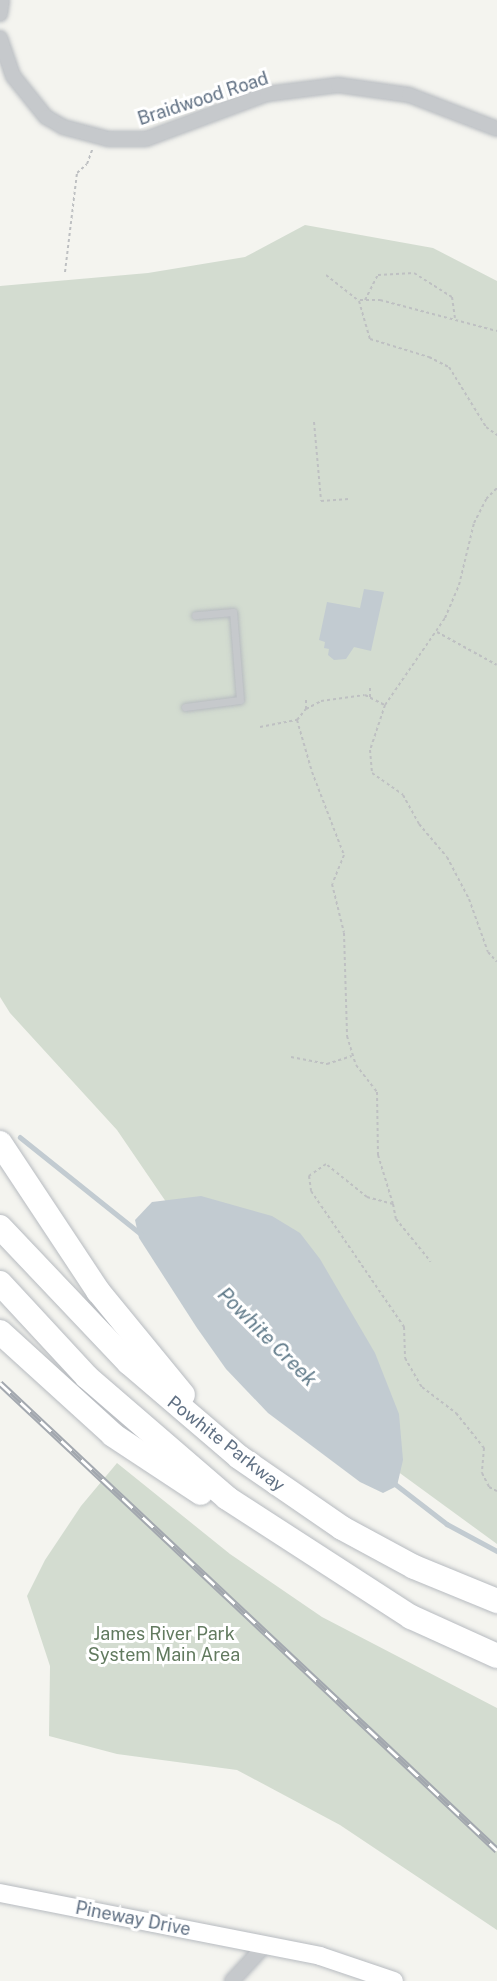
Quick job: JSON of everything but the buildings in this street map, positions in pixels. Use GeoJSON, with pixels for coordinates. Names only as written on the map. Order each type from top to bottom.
{"type":"FeatureCollection","features":[{"type":"Feature","properties":{"kind":"highway"},"geometry":{"type":"LineString","coordinates":[[0,1143],[131,1335],[238,1457]]}},
{"type":"Feature","properties":{"kind":"highway","name":"Powhite Parkway"},"geometry":{"type":"LineString","coordinates":[[0,1227],[129,1363],[238,1457],[342,1528],[414,1567],[497,1601]]}},
{"type":"Feature","properties":{"kind":"highway"},"geometry":{"type":"LineString","coordinates":[[0,1283],[87,1377],[151,1435],[262,1523]]}},
{"type":"Feature","properties":{"kind":"highway"},"geometry":{"type":"LineString","coordinates":[[0,1332],[113,1435],[185,1485],[262,1523],[411,1617],[497,1656]]}},
{"type":"Feature","properties":{"kind":"street"},"geometry":{"type":"LineString","coordinates":[[0,14],[2,0]]}},
{"type":"Feature","properties":{"kind":"street","name":"Braidwood Road"},"geometry":{"type":"LineString","coordinates":[[0,38],[13,76],[46,117],[90,135],[146,139],[267,94],[338,85],[409,95],[497,129]]}},
{"type":"Feature","properties":{"kind":"street","name":"Pineway Drive"},"geometry":{"type":"LineString","coordinates":[[0,1893],[320,1956],[394,1981]]}},
{"type":"Feature","properties":{"kind":"street"},"geometry":{"type":"LineString","coordinates":[[232,1981],[266,1944]]}},
{"type":"Feature","properties":{"kind":"lane"},"geometry":{"type":"LineString","coordinates":[[185,707],[240,700],[233,612],[195,615]]}},
{"type":"Feature","properties":{"kind":"path"},"geometry":{"type":"LineString","coordinates":[[65,273],[77,173],[93,155],[90,135]]}},
{"type":"Feature","properties":{"kind":"path"},"geometry":{"type":"LineString","coordinates":[[365,300],[378,275],[414,273],[452,297],[455,318]]}},
{"type":"Feature","properties":{"kind":"path"},"geometry":{"type":"LineString","coordinates":[[326,275],[359,301],[370,339],[429,357],[449,367],[486,427],[497,435]]}},
{"type":"Feature","properties":{"kind":"path"},"geometry":{"type":"LineString","coordinates":[[359,301],[365,300],[455,318],[497,330]]}},
{"type":"Feature","properties":{"kind":"path"},"geometry":{"type":"LineString","coordinates":[[314,422],[321,501],[349,499]]}},
{"type":"Feature","properties":{"kind":"path"},"geometry":{"type":"LineString","coordinates":[[497,488],[486,499],[474,523],[459,585],[437,632],[385,705],[370,750],[372,773],[403,795],[419,824],[447,857],[469,899],[488,952],[497,962]]}},
{"type":"Feature","properties":{"kind":"path"},"geometry":{"type":"LineString","coordinates":[[437,632],[497,665]]}},
{"type":"Feature","properties":{"kind":"path"},"geometry":{"type":"LineString","coordinates":[[370,688],[370,697]]}},
{"type":"Feature","properties":{"kind":"path"},"geometry":{"type":"LineString","coordinates":[[260,727],[297,720],[306,709],[321,701],[370,697],[385,705]]}},
{"type":"Feature","properties":{"kind":"path"},"geometry":{"type":"LineString","coordinates":[[306,699],[306,709]]}},
{"type":"Feature","properties":{"kind":"path"},"geometry":{"type":"LineString","coordinates":[[297,720],[312,772],[344,855],[332,884],[344,933],[347,1036],[352,1056],[378,1092],[378,1155],[396,1219],[431,1262]]}},
{"type":"Feature","properties":{"kind":"path"},"geometry":{"type":"LineString","coordinates":[[291,1057],[327,1064],[352,1056]]}},
{"type":"Feature","properties":{"kind":"path"},"geometry":{"type":"LineString","coordinates":[[393,1204],[367,1197],[331,1165],[309,1176],[311,1191],[404,1327],[405,1358],[422,1387],[456,1413],[484,1448],[482,1473],[489,1487],[497,1491]]}},
{"type":"Feature","properties":{"kind":"green space"},"geometry":{"type":"Polygon","coordinates":[[[305,225],[433,248],[497,281],[497,1544],[397,1471],[220,1281],[117,1130],[10,1013],[0,997],[0,286],[148,273],[245,257],[305,225]]]}},
{"type":"Feature","properties":{"kind":"green space","name":"James River Park System Main Area"},"geometry":{"type":"Polygon","coordinates":[[[117,1463],[230,1554],[322,1617],[497,1708],[497,1930],[340,1825],[237,1770],[117,1754],[49,1736],[50,1666],[27,1596],[45,1560],[81,1506],[117,1463]]]}},
{"type":"Feature","properties":{"kind":"water"},"geometry":{"type":"Polygon","coordinates":[[[364,589],[384,592],[371,651],[354,647],[346,659],[334,660],[328,655],[329,649],[324,648],[325,642],[319,640],[327,602],[360,608],[364,589]]]}},
{"type":"Feature","properties":{"kind":"water"},"geometry":{"type":"Polygon","coordinates":[[[201,1196],[272,1216],[300,1233],[320,1259],[375,1353],[399,1414],[403,1460],[397,1486],[383,1493],[360,1482],[268,1413],[226,1369],[197,1328],[139,1238],[135,1220],[152,1202],[201,1196]]]}},
{"type":"Feature","properties":{"kind":"waterway","name":"Powhite Creek"},"geometry":{"type":"LineString","coordinates":[[20,1137],[140,1233]]}},
{"type":"Feature","properties":{"kind":"waterway","name":"Powhite Creek"},"geometry":{"type":"LineString","coordinates":[[394,1483],[447,1524],[497,1551]]}},
{"type":"Feature","properties":{"kind":"railway"},"geometry":{"type":"LineString","coordinates":[[0,1383],[497,1850]]}}]}
